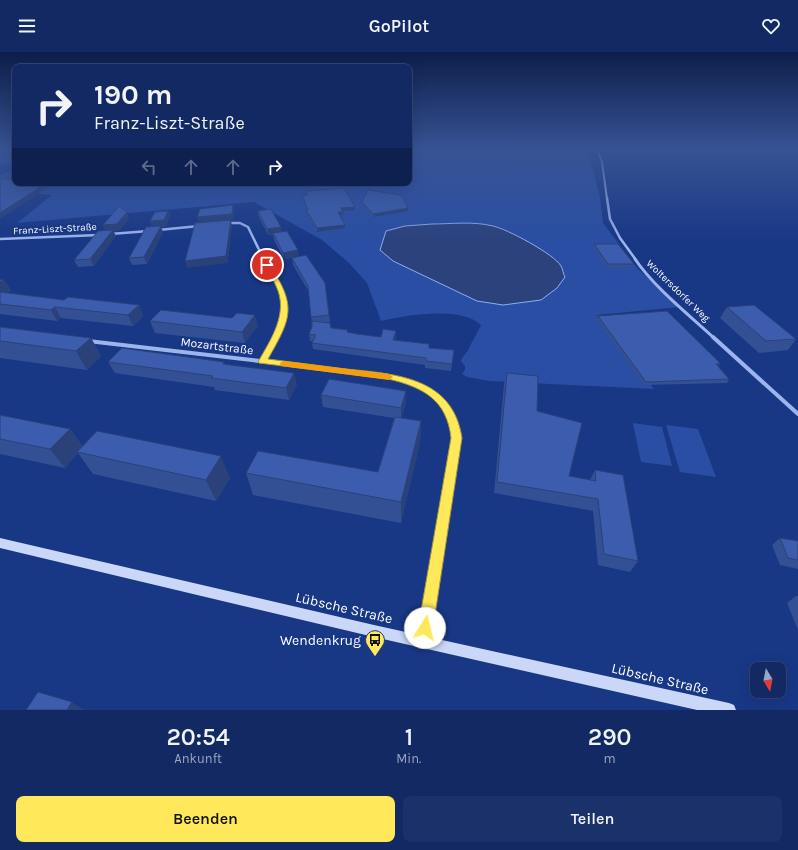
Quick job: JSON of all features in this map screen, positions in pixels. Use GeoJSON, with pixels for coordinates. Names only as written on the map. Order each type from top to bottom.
{"type":"FeatureCollection","features":[{"type":"Feature","properties":{"kind":"street","name":"Woltersdorfer Weg"},"geometry":{"type":"LineString","coordinates":[[604,180],[610,219],[620,238],[638,264],[680,307],[798,414]]}},
{"type":"Feature","properties":{"kind":"street"},"geometry":{"type":"LineString","coordinates":[[221,224],[240,223],[248,227],[282,292],[284,318],[277,335],[262,362]]}},
{"type":"Feature","properties":{"kind":"street","name":"Franz-Liszt-Straße"},"geometry":{"type":"LineString","coordinates":[[0,239],[98,235],[207,226]]}},
{"type":"Feature","properties":{"kind":"street","name":"Mozartstraße"},"geometry":{"type":"LineString","coordinates":[[85,340],[388,376],[405,380],[434,394],[451,414],[457,438],[423,642]]}},
{"type":"Feature","properties":{"kind":"street","name":"Lübsche Straße"},"geometry":{"type":"LineString","coordinates":[[0,543],[423,642],[729,710]]}},
{"type":"Feature","properties":{"kind":"shaded area"},"geometry":{"type":"Polygon","coordinates":[[[0,180],[12,180],[12,186],[412,186],[412,180],[595,180],[600,197],[603,223],[638,269],[680,307],[597,315],[654,389],[490,381],[467,377],[462,374],[465,370],[465,366],[461,361],[462,358],[468,350],[481,325],[472,319],[447,314],[404,316],[381,321],[367,283],[349,263],[322,240],[254,202],[17,223],[52,195],[0,192],[0,180]]]}},
{"type":"Feature","properties":{"kind":"shaded area"},"geometry":{"type":"Polygon","coordinates":[[[432,224],[485,224],[500,228],[530,243],[557,261],[561,266],[565,277],[557,288],[541,300],[503,305],[477,301],[393,261],[380,250],[386,231],[405,226],[432,224]]]}},
{"type":"Feature","properties":{"kind":"shaded area"},"geometry":{"type":"Polygon","coordinates":[[[633,423],[662,427],[672,466],[641,462],[633,423]]]}},
{"type":"Feature","properties":{"kind":"shaded area"},"geometry":{"type":"Polygon","coordinates":[[[666,425],[698,429],[716,477],[680,472],[666,425]]]}},
{"type":"Feature","properties":{"kind":"building"},"geometry":{"type":"Polygon","coordinates":[[[0,180],[12,180],[12,186],[42,186],[0,213],[0,180]]]}},
{"type":"Feature","properties":{"kind":"building"},"geometry":{"type":"Polygon","coordinates":[[[344,188],[355,207],[341,208],[343,212],[338,212],[345,225],[317,228],[306,210],[308,210],[302,195],[307,195],[306,191],[344,188]]]}},
{"type":"Feature","properties":{"kind":"building"},"geometry":{"type":"Polygon","coordinates":[[[368,190],[401,195],[408,208],[373,214],[362,202],[368,190]]]}},
{"type":"Feature","properties":{"kind":"building"},"geometry":{"type":"Polygon","coordinates":[[[233,205],[232,214],[197,217],[200,209],[233,205]]]}},
{"type":"Feature","properties":{"kind":"building"},"geometry":{"type":"Polygon","coordinates":[[[119,206],[127,212],[117,224],[103,225],[119,206]]]}},
{"type":"Feature","properties":{"kind":"building"},"geometry":{"type":"Polygon","coordinates":[[[271,209],[281,227],[267,229],[258,211],[271,209]]]}},
{"type":"Feature","properties":{"kind":"building"},"geometry":{"type":"Polygon","coordinates":[[[168,211],[164,220],[150,221],[155,212],[168,211]]]}},
{"type":"Feature","properties":{"kind":"building"},"geometry":{"type":"Polygon","coordinates":[[[231,220],[226,256],[185,261],[195,223],[231,220]]]}},
{"type":"Feature","properties":{"kind":"building"},"geometry":{"type":"Polygon","coordinates":[[[161,226],[144,257],[129,258],[146,227],[161,226]]]}},
{"type":"Feature","properties":{"kind":"building"},"geometry":{"type":"Polygon","coordinates":[[[113,230],[90,259],[74,260],[98,231],[113,230]]]}},
{"type":"Feature","properties":{"kind":"building"},"geometry":{"type":"Polygon","coordinates":[[[287,231],[298,250],[283,253],[273,233],[287,231]]]}},
{"type":"Feature","properties":{"kind":"building"},"geometry":{"type":"Polygon","coordinates":[[[594,244],[618,244],[634,264],[608,264],[594,244]]]}},
{"type":"Feature","properties":{"kind":"building"},"geometry":{"type":"Polygon","coordinates":[[[306,255],[325,283],[329,315],[311,317],[308,286],[292,258],[306,255]]]}},
{"type":"Feature","properties":{"kind":"building"},"geometry":{"type":"Polygon","coordinates":[[[0,292],[64,300],[68,297],[139,305],[128,315],[55,307],[51,310],[0,304],[0,292]]]}},
{"type":"Feature","properties":{"kind":"building"},"geometry":{"type":"Polygon","coordinates":[[[754,305],[796,339],[766,341],[727,307],[754,305]]]}},
{"type":"Feature","properties":{"kind":"building"},"geometry":{"type":"Polygon","coordinates":[[[161,310],[232,318],[237,313],[255,315],[242,332],[150,321],[161,310]]]}},
{"type":"Feature","properties":{"kind":"building"},"geometry":{"type":"Polygon","coordinates":[[[667,311],[720,363],[716,364],[729,379],[646,382],[598,316],[667,311]]]}},
{"type":"Feature","properties":{"kind":"building"},"geometry":{"type":"Polygon","coordinates":[[[312,321],[330,323],[331,328],[348,330],[347,332],[381,337],[383,329],[396,331],[393,340],[429,344],[429,348],[454,350],[452,364],[426,361],[426,358],[312,343],[316,335],[309,334],[312,327],[312,321]]]}},
{"type":"Feature","properties":{"kind":"building"},"geometry":{"type":"Polygon","coordinates":[[[0,327],[91,338],[76,351],[0,341],[0,327]]]}},
{"type":"Feature","properties":{"kind":"building"},"geometry":{"type":"Polygon","coordinates":[[[122,348],[224,362],[223,364],[294,373],[286,388],[211,378],[213,376],[108,362],[122,348]]]}},
{"type":"Feature","properties":{"kind":"building"},"geometry":{"type":"Polygon","coordinates":[[[507,373],[538,376],[537,411],[582,423],[569,476],[596,481],[595,470],[623,475],[638,561],[604,554],[598,499],[497,482],[507,373]]]}},
{"type":"Feature","properties":{"kind":"building"},"geometry":{"type":"Polygon","coordinates":[[[329,379],[406,391],[401,408],[321,395],[329,379]]]}},
{"type":"Feature","properties":{"kind":"building"},"geometry":{"type":"Polygon","coordinates":[[[0,415],[70,429],[50,449],[0,439],[0,415]]]}},
{"type":"Feature","properties":{"kind":"building"},"geometry":{"type":"Polygon","coordinates":[[[395,417],[421,421],[401,502],[246,473],[258,451],[378,472],[395,417]]]}},
{"type":"Feature","properties":{"kind":"building"},"geometry":{"type":"Polygon","coordinates":[[[97,431],[221,456],[206,480],[77,452],[97,431]]]}},
{"type":"Feature","properties":{"kind":"building"},"geometry":{"type":"Polygon","coordinates":[[[780,538],[798,541],[798,560],[788,558],[780,538]]]}},
{"type":"Feature","properties":{"kind":"building"},"geometry":{"type":"Polygon","coordinates":[[[38,692],[72,702],[67,710],[26,710],[38,692]]]}},
{"type":"Feature","properties":{"kind":"slow traffic"},"geometry":{"type":"LineString","coordinates":[[284,364],[389,377]]}},
{"type":"Feature","properties":{"kind":"place","name":"Wendenkrug"},"geometry":{"type":"Point","coordinates":[375,657]}},
{"type":"Feature","properties":{"kind":"route"},"geometry":{"type":"LineString","coordinates":[[267,265],[282,292],[284,318],[277,335],[262,362],[388,376],[405,380],[434,394],[451,414],[457,438],[425,628]]}}]}
